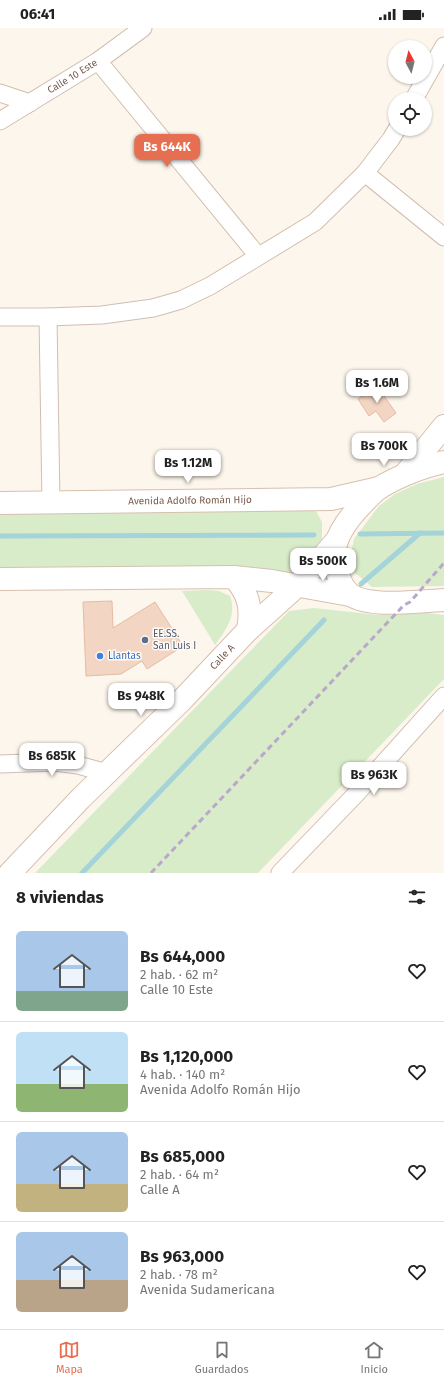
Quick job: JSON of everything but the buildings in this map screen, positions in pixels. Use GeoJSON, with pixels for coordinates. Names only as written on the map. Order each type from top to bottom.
{"type":"FeatureCollection","features":[{"type":"Feature","properties":{"kind":"main road"},"geometry":{"type":"LineString","coordinates":[[404,476],[444,426]]}},
{"type":"Feature","properties":{"kind":"main road"},"geometry":{"type":"LineString","coordinates":[[344,594],[335,566],[334,554],[337,540],[345,524],[359,507],[379,488],[431,465],[444,462]]}},
{"type":"Feature","properties":{"kind":"main road","name":"Avenida Adolfo Román Hijo"},"geometry":{"type":"LineString","coordinates":[[0,503],[51,504],[331,499],[379,488]]}},
{"type":"Feature","properties":{"kind":"main road","name":"Calle A"},"geometry":{"type":"LineString","coordinates":[[10,873],[81,798],[182,700],[248,630],[297,586],[337,540]]}},
{"type":"Feature","properties":{"kind":"main road"},"geometry":{"type":"LineString","coordinates":[[234,577],[243,588],[249,601],[251,616],[248,630]]}},
{"type":"Feature","properties":{"kind":"main road"},"geometry":{"type":"LineString","coordinates":[[0,579],[234,577],[272,581],[344,594],[370,601],[393,603],[444,600]]}},
{"type":"Feature","properties":{"kind":"main road"},"geometry":{"type":"LineString","coordinates":[[265,615],[286,605],[344,594]]}},
{"type":"Feature","properties":{"kind":"street","name":"Calle 10 Este"},"geometry":{"type":"LineString","coordinates":[[0,122],[98,61],[143,28]]}},
{"type":"Feature","properties":{"kind":"street"},"geometry":{"type":"LineString","coordinates":[[418,92],[444,46]]}},
{"type":"Feature","properties":{"kind":"street"},"geometry":{"type":"LineString","coordinates":[[98,61],[258,256]]}},
{"type":"Feature","properties":{"kind":"street"},"geometry":{"type":"LineString","coordinates":[[0,93],[30,103]]}},
{"type":"Feature","properties":{"kind":"street"},"geometry":{"type":"LineString","coordinates":[[0,317],[102,315],[154,308],[181,300],[210,286],[315,222],[365,173],[394,136]]}},
{"type":"Feature","properties":{"kind":"street"},"geometry":{"type":"LineString","coordinates":[[365,173],[444,237]]}},
{"type":"Feature","properties":{"kind":"street"},"geometry":{"type":"LineString","coordinates":[[48,317],[51,504]]}},
{"type":"Feature","properties":{"kind":"street"},"geometry":{"type":"LineString","coordinates":[[280,873],[356,794],[444,696]]}},
{"type":"Feature","properties":{"kind":"street"},"geometry":{"type":"LineString","coordinates":[[0,764],[55,762],[78,765],[107,773]]}},
{"type":"Feature","properties":{"kind":"green space"},"geometry":{"type":"Polygon","coordinates":[[[444,477],[444,586],[372,587],[353,571],[351,553],[354,539],[379,506],[395,494],[417,484],[444,477]]]}},
{"type":"Feature","properties":{"kind":"green space"},"geometry":{"type":"Polygon","coordinates":[[[313,506],[322,522],[322,544],[293,572],[0,571],[0,508],[313,506]]]}},
{"type":"Feature","properties":{"kind":"green space"},"geometry":{"type":"Polygon","coordinates":[[[182,591],[219,591],[230,596],[232,603],[229,622],[215,645],[182,591]]]}},
{"type":"Feature","properties":{"kind":"green space"},"geometry":{"type":"Polygon","coordinates":[[[314,608],[378,615],[427,613],[444,615],[444,679],[258,873],[35,873],[289,611],[314,608]]]}},
{"type":"Feature","properties":{"kind":"waterway"},"geometry":{"type":"LineString","coordinates":[[361,584],[420,533]]}},
{"type":"Feature","properties":{"kind":"waterway"},"geometry":{"type":"LineString","coordinates":[[360,534],[444,533]]}},
{"type":"Feature","properties":{"kind":"waterway"},"geometry":{"type":"LineString","coordinates":[[0,536],[314,535]]}},
{"type":"Feature","properties":{"kind":"waterway"},"geometry":{"type":"LineString","coordinates":[[82,873],[324,620]]}},
{"type":"Feature","properties":{"kind":"railway"},"geometry":{"type":"LineString","coordinates":[[151,873],[404,605],[410,602],[444,563]]}},
{"type":"Feature","properties":{"kind":"place","name":"EE.SS. San Luis I"},"geometry":{"type":"Point","coordinates":[145,640]}},
{"type":"Feature","properties":{"kind":"place","name":"Llantas"},"geometry":{"type":"Point","coordinates":[100,656]}}]}
